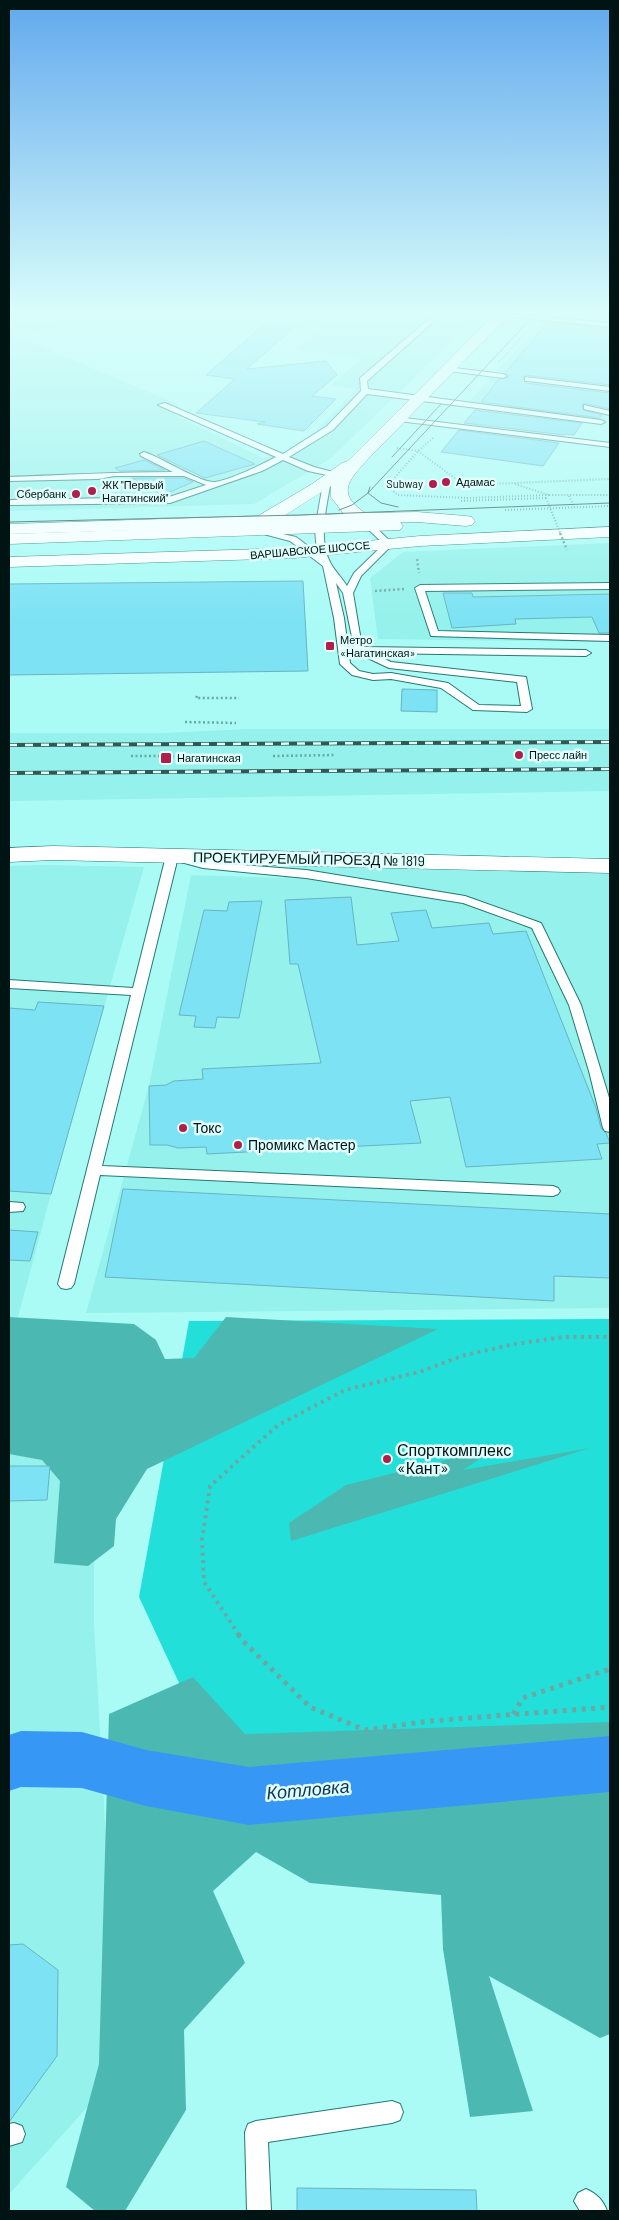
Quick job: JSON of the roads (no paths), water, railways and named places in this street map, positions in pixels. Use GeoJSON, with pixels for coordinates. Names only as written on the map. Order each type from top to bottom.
{"type":"FeatureCollection","features":[{"type":"Feature","properties":{"kind":"street"},"geometry":{"type":"LineString","coordinates":[[367,523],[342,504],[338,490],[341,482],[358,460],[399,418]]}},
{"type":"Feature","properties":{"kind":"street"},"geometry":{"type":"LineString","coordinates":[[9,529],[259,527],[358,460]]}},
{"type":"Feature","properties":{"kind":"street","name":"ВАРШАВСКОЕ ШОССЕ"},"geometry":{"type":"LineString","coordinates":[[9,539],[259,527],[485,520]]}},
{"type":"Feature","properties":{"kind":"street","name":"ВАРШАВСКОЕ ШОССЕ"},"geometry":{"type":"LineString","coordinates":[[9,562],[320,556],[389,544],[609,533]]}},
{"type":"Feature","properties":{"kind":"street","name":"ПРОЕКТИРУЕМЫЙ ПРОЕЗД № 1819"},"geometry":{"type":"LineString","coordinates":[[9,855],[53,853],[610,866]]}},
{"type":"Feature","properties":{"kind":"lane"},"geometry":{"type":"LineString","coordinates":[[189,417],[331,478],[319,525],[320,556],[338,618],[345,664],[356,673],[373,677],[391,676],[444,685],[477,708],[527,710],[522,679],[389,665],[358,650]]}},
{"type":"Feature","properties":{"kind":"lane"},"geometry":{"type":"LineString","coordinates":[[11,503],[170,500],[259,469],[284,457],[330,428],[340,417]]}},
{"type":"Feature","properties":{"kind":"lane"},"geometry":{"type":"LineString","coordinates":[[559,417],[601,422]]}},
{"type":"Feature","properties":{"kind":"lane"},"geometry":{"type":"LineString","coordinates":[[399,418],[610,446]]}},
{"type":"Feature","properties":{"kind":"lane"},"geometry":{"type":"LineString","coordinates":[[144,454],[185,474],[212,484]]}},
{"type":"Feature","properties":{"kind":"lane"},"geometry":{"type":"LineString","coordinates":[[9,479],[98,477],[114,474],[185,474]]}},
{"type":"Feature","properties":{"kind":"lane"},"geometry":{"type":"LineString","coordinates":[[348,593],[357,575],[389,544],[367,523]]}},
{"type":"Feature","properties":{"kind":"lane"},"geometry":{"type":"LineString","coordinates":[[259,527],[293,539],[320,556],[348,593],[358,650]]}},
{"type":"Feature","properties":{"kind":"lane"},"geometry":{"type":"LineString","coordinates":[[610,586],[420,588],[434,634],[610,638]]}},
{"type":"Feature","properties":{"kind":"lane"},"geometry":{"type":"LineString","coordinates":[[342,650],[586,653]]}},
{"type":"Feature","properties":{"kind":"lane"},"geometry":{"type":"LineString","coordinates":[[66,1284],[172,856],[203,865],[306,874],[466,900],[537,926],[575,1005],[596,1071],[610,1128]]}},
{"type":"Feature","properties":{"kind":"lane"},"geometry":{"type":"LineString","coordinates":[[9,984],[138,992]]}},
{"type":"Feature","properties":{"kind":"lane"},"geometry":{"type":"LineString","coordinates":[[94,1170],[553,1191]]}},
{"type":"Feature","properties":{"kind":"lane"},"geometry":{"type":"LineString","coordinates":[[259,2211],[256,2132],[392,2112]]}},
{"type":"Feature","properties":{"kind":"waterway","name":"Котловка"},"geometry":{"type":"LineString","coordinates":[[9,1763],[21,1759],[82,1760],[146,1778],[249,1796],[610,1764]]}},
{"type":"Feature","properties":{"kind":"tram line"},"geometry":{"type":"LineString","coordinates":[[392,457],[429,417]]}},
{"type":"Feature","properties":{"kind":"tram line"},"geometry":{"type":"LineString","coordinates":[[368,493],[439,417]]}},
{"type":"Feature","properties":{"kind":"tram line"},"geometry":{"type":"LineString","coordinates":[[368,493],[370,487]]}},
{"type":"Feature","properties":{"kind":"tram line"},"geometry":{"type":"LineString","coordinates":[[339,510],[352,505],[368,493]]}},
{"type":"Feature","properties":{"kind":"tram line"},"geometry":{"type":"LineString","coordinates":[[368,493],[381,503],[398,507]]}},
{"type":"Feature","properties":{"kind":"tram line"},"geometry":{"type":"LineString","coordinates":[[9,522],[299,515],[610,503]]}},
{"type":"Feature","properties":{"kind":"railway"},"geometry":{"type":"LineString","coordinates":[[9,745],[610,742]]}},
{"type":"Feature","properties":{"kind":"railway"},"geometry":{"type":"LineString","coordinates":[[9,773],[610,769]]}},
{"type":"Feature","properties":{"kind":"place","name":"Адамас"},"geometry":{"type":"Point","coordinates":[446,482]}},
{"type":"Feature","properties":{"kind":"place","name":"Subway"},"geometry":{"type":"Point","coordinates":[433,484]}},
{"type":"Feature","properties":{"kind":"place","name":"ЖК \"Первый Нагатинский\""},"geometry":{"type":"Point","coordinates":[92,491]}},
{"type":"Feature","properties":{"kind":"place","name":"Сбербанк"},"geometry":{"type":"Point","coordinates":[76,494]}},
{"type":"Feature","properties":{"kind":"place","name":"Метро «Нагатинская»"},"geometry":{"type":"Point","coordinates":[330,646]}},
{"type":"Feature","properties":{"kind":"place","name":"Пресс лайн"},"geometry":{"type":"Point","coordinates":[519,755]}},
{"type":"Feature","properties":{"kind":"place","name":"Нагатинская"},"geometry":{"type":"Point","coordinates":[166,758]}},
{"type":"Feature","properties":{"kind":"place","name":"Токс"},"geometry":{"type":"Point","coordinates":[183,1128]}},
{"type":"Feature","properties":{"kind":"place","name":"Промикс Мастер"},"geometry":{"type":"Point","coordinates":[238,1145]}},
{"type":"Feature","properties":{"kind":"place","name":"Спорткомплекс «Кант»"},"geometry":{"type":"Point","coordinates":[387,1459]}}]}
